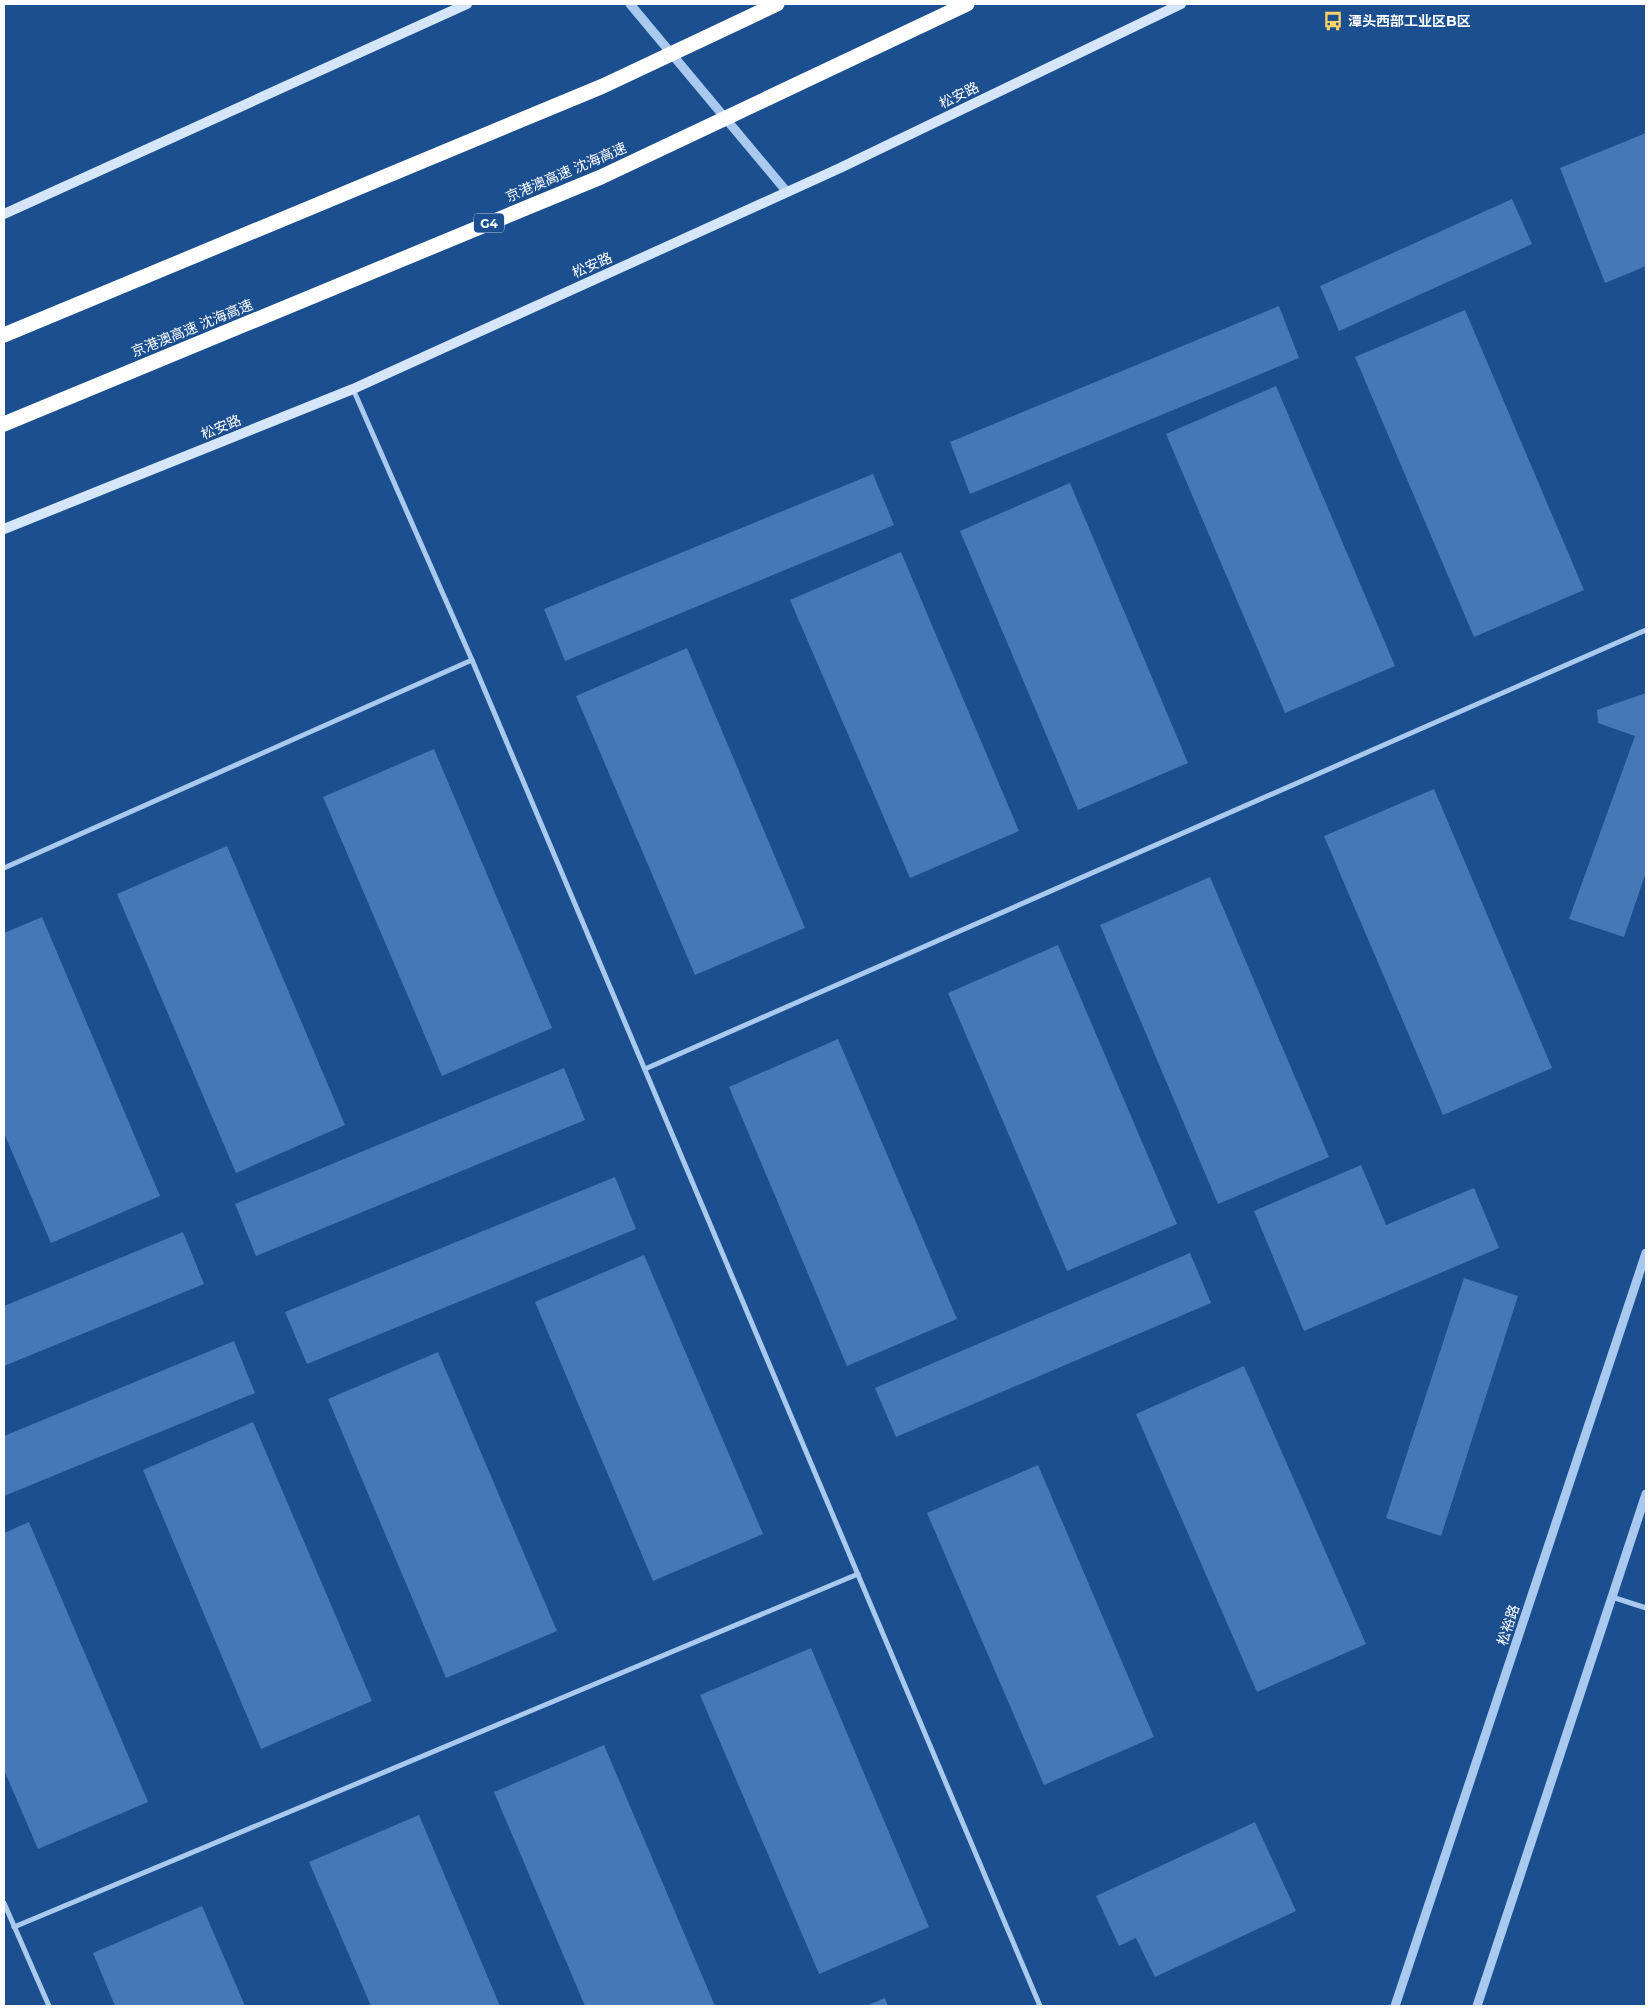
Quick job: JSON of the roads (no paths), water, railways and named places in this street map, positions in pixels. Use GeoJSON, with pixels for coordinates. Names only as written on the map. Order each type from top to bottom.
{"type":"FeatureCollection","features":[{"type":"Feature","properties":{"kind":"highway"},"geometry":{"type":"LineString","coordinates":[[4,335],[603,86],[776,4]]}},
{"type":"Feature","properties":{"kind":"highway","name":"京港澳高速 沈海高速"},"geometry":{"type":"LineString","coordinates":[[4,424],[601,177],[967,4]]}},
{"type":"Feature","properties":{"kind":"main road"},"geometry":{"type":"LineString","coordinates":[[4,214],[467,4]]}},
{"type":"Feature","properties":{"kind":"main road","name":"松安路"},"geometry":{"type":"LineString","coordinates":[[4,529],[353,389],[787,192],[1181,4]]}},
{"type":"Feature","properties":{"kind":"street"},"geometry":{"type":"LineString","coordinates":[[630,4],[787,192]]}},
{"type":"Feature","properties":{"kind":"street"},"geometry":{"type":"LineString","coordinates":[[353,389],[472,660],[1040,2006]]}},
{"type":"Feature","properties":{"kind":"street"},"geometry":{"type":"LineString","coordinates":[[645,1069],[1646,630]]}},
{"type":"Feature","properties":{"kind":"street"},"geometry":{"type":"LineString","coordinates":[[4,868],[472,660]]}},
{"type":"Feature","properties":{"kind":"street","name":"松裕路"},"geometry":{"type":"LineString","coordinates":[[1395,2006],[1646,1253]]}},
{"type":"Feature","properties":{"kind":"street"},"geometry":{"type":"LineString","coordinates":[[1478,2006],[1646,1494]]}},
{"type":"Feature","properties":{"kind":"street"},"geometry":{"type":"LineString","coordinates":[[14,1927],[858,1574]]}},
{"type":"Feature","properties":{"kind":"street"},"geometry":{"type":"LineString","coordinates":[[1612,1597],[1646,1608]]}},
{"type":"Feature","properties":{"kind":"street"},"geometry":{"type":"LineString","coordinates":[[4,1902],[49,2006]]}},
{"type":"Feature","properties":{"kind":"place","name":"潭头西部工业区B区"},"geometry":{"type":"Point","coordinates":[1333,21]}}]}
